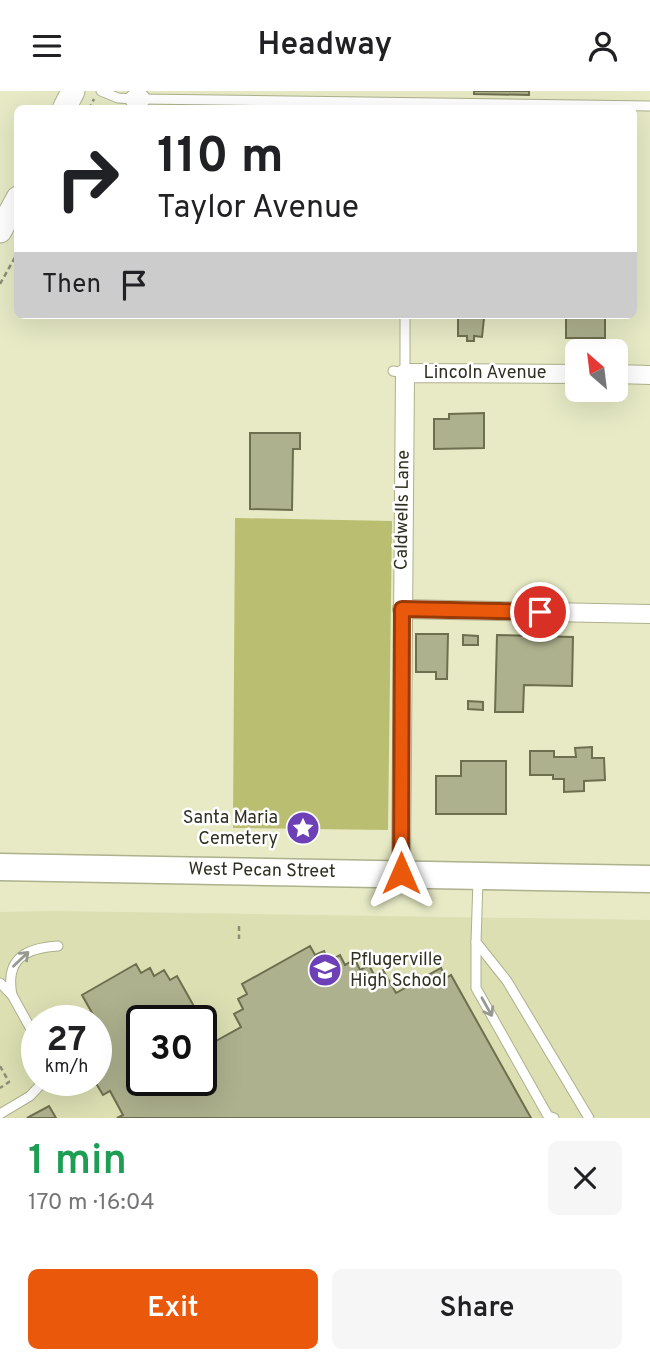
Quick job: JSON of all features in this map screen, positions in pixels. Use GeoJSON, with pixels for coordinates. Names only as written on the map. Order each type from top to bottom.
{"type":"FeatureCollection","features":[{"type":"Feature","properties":{"kind":"main road","name":"West Pecan Street"},"geometry":{"type":"LineString","coordinates":[[0,867],[650,879]]}},
{"type":"Feature","properties":{"kind":"street"},"geometry":{"type":"LineString","coordinates":[[0,231],[14,205]]}},
{"type":"Feature","properties":{"kind":"street","name":"Lincoln Avenue"},"geometry":{"type":"LineString","coordinates":[[399,372],[565,374]]}},
{"type":"Feature","properties":{"kind":"street","name":"Caldwells Lane"},"geometry":{"type":"LineString","coordinates":[[399,372],[401,873]]}},
{"type":"Feature","properties":{"kind":"street"},"geometry":{"type":"LineString","coordinates":[[628,375],[650,375]]}},
{"type":"Feature","properties":{"kind":"street"},"geometry":{"type":"LineString","coordinates":[[402,609],[650,614]]}},
{"type":"Feature","properties":{"kind":"lane"},"geometry":{"type":"LineString","coordinates":[[101,91],[118,98],[137,99],[264,96],[611,105]]}},
{"type":"Feature","properties":{"kind":"lane","name":"Caldwells Lane"},"geometry":{"type":"LineString","coordinates":[[399,372],[405,319]]}},
{"type":"Feature","properties":{"kind":"lane"},"geometry":{"type":"LineString","coordinates":[[478,875],[476,988],[548,1116],[554,1118]]}},
{"type":"Feature","properties":{"kind":"lane"},"geometry":{"type":"LineString","coordinates":[[476,942],[507,981],[589,1118]]}},
{"type":"Feature","properties":{"kind":"lane"},"geometry":{"type":"LineString","coordinates":[[12,995],[9,981],[11,970],[18,959],[38,947],[58,946]]}},
{"type":"Feature","properties":{"kind":"lane"},"geometry":{"type":"LineString","coordinates":[[0,983],[12,995],[21,1011]]}},
{"type":"Feature","properties":{"kind":"lane"},"geometry":{"type":"LineString","coordinates":[[0,1114],[30,1096]]}},
{"type":"Feature","properties":{"kind":"path"},"geometry":{"type":"LineString","coordinates":[[0,284],[14,259]]}},
{"type":"Feature","properties":{"kind":"path"},"geometry":{"type":"LineString","coordinates":[[239,926],[239,939]]}},
{"type":"Feature","properties":{"kind":"path"},"geometry":{"type":"LineString","coordinates":[[0,1066],[9,1082],[0,1087]]}},
{"type":"Feature","properties":{"kind":"shaded area","name":"Pflugerville High School"},"geometry":{"type":"Polygon","coordinates":[[[0,912],[650,920],[650,1118],[0,1118],[0,912]]]}},
{"type":"Feature","properties":{"kind":"green space"},"geometry":{"type":"Polygon","coordinates":[[[235,518],[392,521],[388,830],[233,828],[235,518]]]}},
{"type":"Feature","properties":{"kind":"building"},"geometry":{"type":"Polygon","coordinates":[[[474,91],[529,91],[529,95],[474,94],[474,91]]]}},
{"type":"Feature","properties":{"kind":"building"},"geometry":{"type":"Polygon","coordinates":[[[458,319],[484,319],[482,337],[474,336],[474,341],[467,341],[467,336],[458,336],[458,319]]]}},
{"type":"Feature","properties":{"kind":"building"},"geometry":{"type":"Polygon","coordinates":[[[566,319],[605,319],[605,338],[566,338],[566,319]]]}},
{"type":"Feature","properties":{"kind":"building"},"geometry":{"type":"Polygon","coordinates":[[[484,413],[484,448],[434,449],[434,419],[449,419],[449,414],[484,413]]]}},
{"type":"Feature","properties":{"kind":"building"},"geometry":{"type":"Polygon","coordinates":[[[250,433],[300,433],[300,449],[293,449],[292,510],[250,509],[250,433]]]}},
{"type":"Feature","properties":{"kind":"building"},"geometry":{"type":"Polygon","coordinates":[[[416,634],[448,634],[447,679],[436,679],[436,672],[416,672],[416,634]]]}},
{"type":"Feature","properties":{"kind":"building"},"geometry":{"type":"Polygon","coordinates":[[[463,635],[478,636],[478,645],[463,645],[463,635]]]}},
{"type":"Feature","properties":{"kind":"building"},"geometry":{"type":"Polygon","coordinates":[[[497,635],[573,637],[572,686],[524,685],[523,712],[495,712],[497,635]]]}},
{"type":"Feature","properties":{"kind":"building"},"geometry":{"type":"Polygon","coordinates":[[[468,701],[483,702],[483,710],[468,709],[468,701]]]}},
{"type":"Feature","properties":{"kind":"building"},"geometry":{"type":"Polygon","coordinates":[[[592,747],[592,758],[604,758],[605,780],[584,781],[584,791],[564,792],[564,779],[553,779],[553,775],[530,775],[530,751],[554,751],[554,757],[576,757],[575,748],[592,747]]]}},
{"type":"Feature","properties":{"kind":"building"},"geometry":{"type":"Polygon","coordinates":[[[461,761],[506,761],[506,814],[436,814],[436,776],[461,776],[461,761]]]}},
{"type":"Feature","properties":{"kind":"building"},"geometry":{"type":"Polygon","coordinates":[[[310,946],[315,955],[324,951],[329,961],[340,955],[345,965],[355,959],[360,970],[369,965],[374,975],[383,970],[396,993],[441,968],[446,978],[451,975],[531,1118],[117,1118],[123,1115],[112,1095],[112,1005],[88,1005],[82,995],[136,964],[141,973],[150,968],[154,976],[164,970],[170,980],[177,976],[193,1005],[126,1005],[126,1096],[217,1096],[217,1040],[241,1027],[234,1014],[243,1009],[238,999],[247,994],[242,984],[310,946]]]}},
{"type":"Feature","properties":{"kind":"building"},"geometry":{"type":"Polygon","coordinates":[[[49,1106],[56,1118],[27,1118],[49,1106]]]}},
{"type":"Feature","properties":{"kind":"place","name":"Santa Maria Cemetery"},"geometry":{"type":"Point","coordinates":[303,828]}},
{"type":"Feature","properties":{"kind":"place","name":"Pflugerville High School"},"geometry":{"type":"Point","coordinates":[325,970]}},
{"type":"Feature","properties":{"kind":"route"},"geometry":{"type":"LineString","coordinates":[[401,873],[402,609],[540,612]]}}]}
